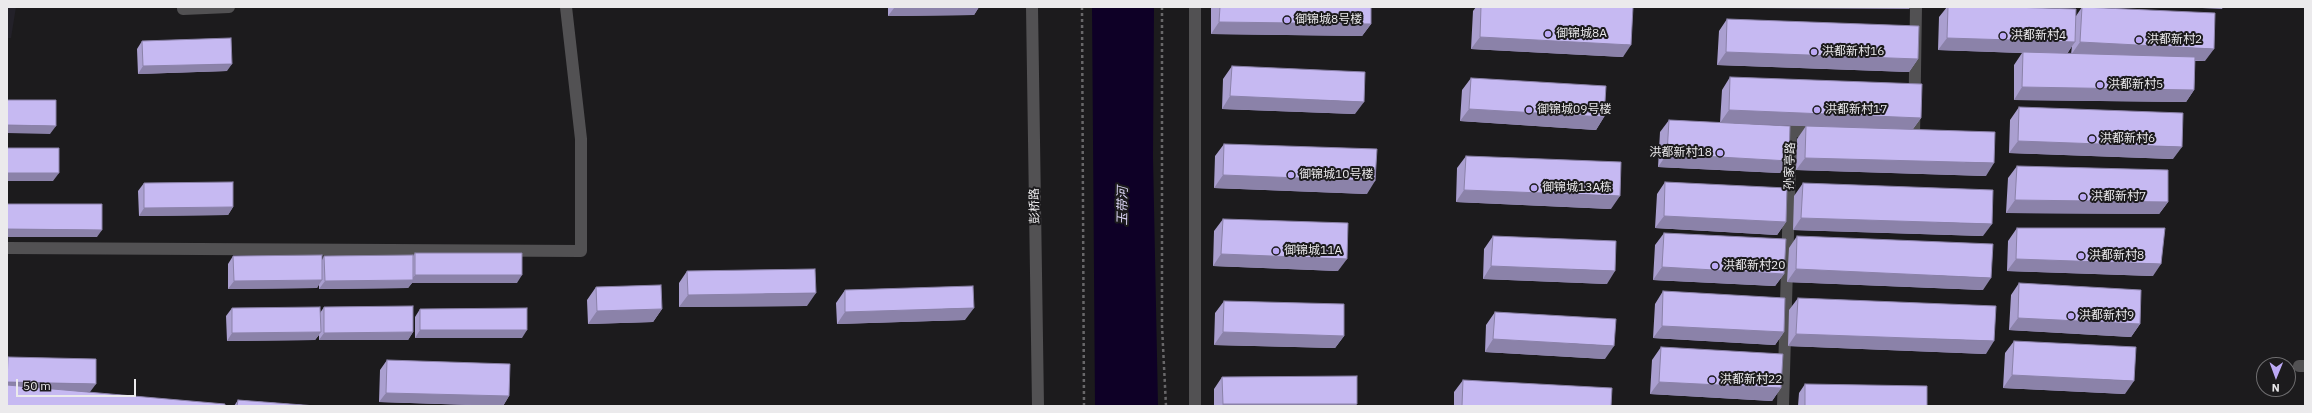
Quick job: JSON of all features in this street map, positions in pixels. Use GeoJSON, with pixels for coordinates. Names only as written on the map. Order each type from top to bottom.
{"type":"FeatureCollection","features":[{"type":"Feature","properties":{"kind":"street"},"geometry":{"type":"LineString","coordinates":[[183,7],[183,9],[229,7]]}},
{"type":"Feature","properties":{"kind":"street"},"geometry":{"type":"LineString","coordinates":[[7,248],[581,251],[581,139],[566,7]]}},
{"type":"Feature","properties":{"kind":"street","name":"彭桥路"},"geometry":{"type":"LineString","coordinates":[[1032,7],[1038,406]]}},
{"type":"Feature","properties":{"kind":"street"},"geometry":{"type":"LineString","coordinates":[[1195,7],[1196,406]]}},
{"type":"Feature","properties":{"kind":"street"},"geometry":{"type":"LineString","coordinates":[[1891,136],[1914,137],[1916,7]]}},
{"type":"Feature","properties":{"kind":"street","name":"孙家亭路"},"geometry":{"type":"LineString","coordinates":[[1784,406],[1791,131],[1829,133]]}},
{"type":"Feature","properties":{"kind":"path"},"geometry":{"type":"LineString","coordinates":[[1082,7],[1084,406]]}},
{"type":"Feature","properties":{"kind":"path"},"geometry":{"type":"LineString","coordinates":[[1162,7],[1162,326],[1166,406]]}},
{"type":"Feature","properties":{"kind":"shaded area"},"geometry":{"type":"Polygon","coordinates":[[[7,7],[16,7],[11,38],[7,38],[7,7]]]}},
{"type":"Feature","properties":{"kind":"water","name":"玉带河"},"geometry":{"type":"Polygon","coordinates":[[[1092,7],[1154,7],[1153,157],[1158,406],[1095,406],[1092,7]]]}},
{"type":"Feature","properties":{"kind":"building"},"geometry":{"type":"Polygon","coordinates":[[[894,7],[979,7],[894,8],[894,7]]]}},
{"type":"Feature","properties":{"kind":"building"},"geometry":{"type":"Polygon","coordinates":[[[1220,7],[1371,7],[1371,24],[1219,22],[1220,7]]]}},
{"type":"Feature","properties":{"kind":"building","name":"御锦城8A"},"geometry":{"type":"Polygon","coordinates":[[[1481,7],[1633,7],[1631,45],[1480,37],[1481,7]]]}},
{"type":"Feature","properties":{"kind":"building"},"geometry":{"type":"Polygon","coordinates":[[[1948,7],[2076,9],[2075,42],[1947,38],[1948,7]]]}},
{"type":"Feature","properties":{"kind":"building"},"geometry":{"type":"Polygon","coordinates":[[[2082,7],[2215,13],[2214,49],[2080,42],[2082,7]]]}},
{"type":"Feature","properties":{"kind":"building"},"geometry":{"type":"Polygon","coordinates":[[[1727,19],[1919,26],[1918,59],[1726,52],[1727,19]]]}},
{"type":"Feature","properties":{"kind":"building"},"geometry":{"type":"Polygon","coordinates":[[[231,38],[232,64],[143,66],[142,41],[231,38]]]}},
{"type":"Feature","properties":{"kind":"building"},"geometry":{"type":"Polygon","coordinates":[[[2023,52],[2195,57],[2194,90],[2022,87],[2023,52]]]}},
{"type":"Feature","properties":{"kind":"building"},"geometry":{"type":"Polygon","coordinates":[[[1232,66],[1365,72],[1364,102],[1230,96],[1232,66]]]}},
{"type":"Feature","properties":{"kind":"building"},"geometry":{"type":"Polygon","coordinates":[[[1730,77],[1922,84],[1921,118],[1729,110],[1730,77]]]}},
{"type":"Feature","properties":{"kind":"building"},"geometry":{"type":"Polygon","coordinates":[[[1471,78],[1606,86],[1604,117],[1469,109],[1471,78]]]}},
{"type":"Feature","properties":{"kind":"building"},"geometry":{"type":"Polygon","coordinates":[[[7,100],[56,100],[56,126],[7,125],[7,100]]]}},
{"type":"Feature","properties":{"kind":"building"},"geometry":{"type":"Polygon","coordinates":[[[2019,107],[2183,113],[2182,147],[2018,141],[2019,107]]]}},
{"type":"Feature","properties":{"kind":"building"},"geometry":{"type":"Polygon","coordinates":[[[1669,120],[1790,126],[1789,161],[1667,154],[1669,120]]]}},
{"type":"Feature","properties":{"kind":"building"},"geometry":{"type":"Polygon","coordinates":[[[1806,126],[1995,132],[1994,163],[1805,158],[1806,126]]]}},
{"type":"Feature","properties":{"kind":"building"},"geometry":{"type":"Polygon","coordinates":[[[1224,144],[1377,149],[1375,181],[1223,175],[1224,144]]]}},
{"type":"Feature","properties":{"kind":"building"},"geometry":{"type":"Polygon","coordinates":[[[7,148],[59,148],[59,173],[7,173],[7,148]]]}},
{"type":"Feature","properties":{"kind":"building"},"geometry":{"type":"Polygon","coordinates":[[[1466,156],[1621,162],[1620,196],[1464,190],[1466,156]]]}},
{"type":"Feature","properties":{"kind":"building"},"geometry":{"type":"Polygon","coordinates":[[[2017,166],[2168,170],[2168,202],[2015,200],[2017,166]]]}},
{"type":"Feature","properties":{"kind":"building"},"geometry":{"type":"Polygon","coordinates":[[[233,182],[233,207],[144,208],[144,183],[233,182]]]}},
{"type":"Feature","properties":{"kind":"building"},"geometry":{"type":"Polygon","coordinates":[[[1665,182],[1787,188],[1786,222],[1664,216],[1665,182]]]}},
{"type":"Feature","properties":{"kind":"building"},"geometry":{"type":"Polygon","coordinates":[[[1803,183],[1993,190],[1992,224],[1801,218],[1803,183]]]}},
{"type":"Feature","properties":{"kind":"building"},"geometry":{"type":"Polygon","coordinates":[[[7,204],[102,204],[102,230],[7,229],[7,204]]]}},
{"type":"Feature","properties":{"kind":"building"},"geometry":{"type":"Polygon","coordinates":[[[1223,219],[1348,223],[1347,259],[1221,254],[1223,219]]]}},
{"type":"Feature","properties":{"kind":"building"},"geometry":{"type":"Polygon","coordinates":[[[2017,228],[2165,228],[2161,264],[2016,259],[2017,228]]]}},
{"type":"Feature","properties":{"kind":"building"},"geometry":{"type":"Polygon","coordinates":[[[1664,233],[1786,239],[1784,274],[1662,267],[1664,233]]]}},
{"type":"Feature","properties":{"kind":"building"},"geometry":{"type":"Polygon","coordinates":[[[1493,236],[1616,241],[1615,271],[1491,266],[1493,236]]]}},
{"type":"Feature","properties":{"kind":"building"},"geometry":{"type":"Polygon","coordinates":[[[1797,236],[1993,244],[1991,278],[1796,269],[1797,236]]]}},
{"type":"Feature","properties":{"kind":"building"},"geometry":{"type":"Polygon","coordinates":[[[415,253],[522,253],[522,275],[415,275],[415,253]]]}},
{"type":"Feature","properties":{"kind":"building"},"geometry":{"type":"Polygon","coordinates":[[[322,255],[322,280],[234,281],[233,256],[322,255]]]}},
{"type":"Feature","properties":{"kind":"building"},"geometry":{"type":"Polygon","coordinates":[[[413,255],[413,280],[325,281],[324,256],[413,255]]]}},
{"type":"Feature","properties":{"kind":"building"},"geometry":{"type":"Polygon","coordinates":[[[815,269],[816,293],[688,295],[687,271],[815,269]]]}},
{"type":"Feature","properties":{"kind":"building"},"geometry":{"type":"Polygon","coordinates":[[[2019,283],[2141,290],[2140,324],[2018,318],[2019,283]]]}},
{"type":"Feature","properties":{"kind":"building"},"geometry":{"type":"Polygon","coordinates":[[[661,285],[662,309],[597,311],[596,287],[661,285]]]}},
{"type":"Feature","properties":{"kind":"building"},"geometry":{"type":"Polygon","coordinates":[[[973,286],[974,308],[845,312],[845,290],[973,286]]]}},
{"type":"Feature","properties":{"kind":"building"},"geometry":{"type":"Polygon","coordinates":[[[1663,291],[1785,298],[1784,332],[1662,326],[1663,291]]]}},
{"type":"Feature","properties":{"kind":"building"},"geometry":{"type":"Polygon","coordinates":[[[1798,298],[1996,306],[1994,341],[1796,334],[1798,298]]]}},
{"type":"Feature","properties":{"kind":"building"},"geometry":{"type":"Polygon","coordinates":[[[1224,301],[1344,304],[1344,336],[1223,332],[1224,301]]]}},
{"type":"Feature","properties":{"kind":"building"},"geometry":{"type":"Polygon","coordinates":[[[413,306],[413,332],[324,333],[324,307],[413,306]]]}},
{"type":"Feature","properties":{"kind":"building"},"geometry":{"type":"Polygon","coordinates":[[[320,307],[321,332],[232,333],[232,308],[320,307]]]}},
{"type":"Feature","properties":{"kind":"building"},"geometry":{"type":"Polygon","coordinates":[[[527,308],[527,330],[420,330],[420,309],[527,308]]]}},
{"type":"Feature","properties":{"kind":"building"},"geometry":{"type":"Polygon","coordinates":[[[1495,312],[1616,319],[1614,346],[1493,339],[1495,312]]]}},
{"type":"Feature","properties":{"kind":"building"},"geometry":{"type":"Polygon","coordinates":[[[2014,341],[2136,347],[2134,381],[2012,375],[2014,341]]]}},
{"type":"Feature","properties":{"kind":"building"},"geometry":{"type":"Polygon","coordinates":[[[1661,347],[1783,354],[1781,388],[1659,382],[1661,347]]]}},
{"type":"Feature","properties":{"kind":"building"},"geometry":{"type":"Polygon","coordinates":[[[8,357],[96,359],[96,384],[7,382],[8,357]]]}},
{"type":"Feature","properties":{"kind":"building"},"geometry":{"type":"Polygon","coordinates":[[[387,360],[510,364],[509,396],[386,393],[387,360]]]}},
{"type":"Feature","properties":{"kind":"building"},"geometry":{"type":"Polygon","coordinates":[[[1357,376],[1357,404],[1223,404],[1222,377],[1357,376]]]}},
{"type":"Feature","properties":{"kind":"building"},"geometry":{"type":"Polygon","coordinates":[[[1463,380],[1612,388],[1611,406],[1462,406],[1463,380]]]}},
{"type":"Feature","properties":{"kind":"building"},"geometry":{"type":"Polygon","coordinates":[[[1805,384],[1927,386],[1927,406],[1805,406],[1805,384]]]}},
{"type":"Feature","properties":{"kind":"building"},"geometry":{"type":"Polygon","coordinates":[[[7,385],[225,404],[225,406],[7,406],[7,385]]]}},
{"type":"Feature","properties":{"kind":"building"},"geometry":{"type":"Polygon","coordinates":[[[238,400],[316,406],[237,406],[238,400]]]}},
{"type":"Feature","properties":{"kind":"place","name":"御锦城8号楼"},"geometry":{"type":"Point","coordinates":[1287,20]}},
{"type":"Feature","properties":{"kind":"place","name":"御锦城8A"},"geometry":{"type":"Point","coordinates":[1548,34]}},
{"type":"Feature","properties":{"kind":"place","name":"洪都新村4"},"geometry":{"type":"Point","coordinates":[2003,36]}},
{"type":"Feature","properties":{"kind":"place","name":"洪都新村2"},"geometry":{"type":"Point","coordinates":[2139,40]}},
{"type":"Feature","properties":{"kind":"place","name":"洪都新村16"},"geometry":{"type":"Point","coordinates":[1814,52]}},
{"type":"Feature","properties":{"kind":"place","name":"洪都新村5"},"geometry":{"type":"Point","coordinates":[2100,85]}},
{"type":"Feature","properties":{"kind":"place","name":"御锦城09号楼"},"geometry":{"type":"Point","coordinates":[1529,110]}},
{"type":"Feature","properties":{"kind":"place","name":"洪都新村17"},"geometry":{"type":"Point","coordinates":[1817,110]}},
{"type":"Feature","properties":{"kind":"place","name":"洪都新村6"},"geometry":{"type":"Point","coordinates":[2092,139]}},
{"type":"Feature","properties":{"kind":"place","name":"洪都新村18"},"geometry":{"type":"Point","coordinates":[1720,153]}},
{"type":"Feature","properties":{"kind":"place","name":"御锦城10号楼"},"geometry":{"type":"Point","coordinates":[1291,175]}},
{"type":"Feature","properties":{"kind":"place","name":"御锦城13A栋"},"geometry":{"type":"Point","coordinates":[1534,188]}},
{"type":"Feature","properties":{"kind":"place","name":"洪都新村7"},"geometry":{"type":"Point","coordinates":[2083,197]}},
{"type":"Feature","properties":{"kind":"place","name":"御锦城11A"},"geometry":{"type":"Point","coordinates":[1276,251]}},
{"type":"Feature","properties":{"kind":"place","name":"洪都新村8"},"geometry":{"type":"Point","coordinates":[2081,256]}},
{"type":"Feature","properties":{"kind":"place","name":"洪都新村20"},"geometry":{"type":"Point","coordinates":[1715,266]}},
{"type":"Feature","properties":{"kind":"place","name":"洪都新村9"},"geometry":{"type":"Point","coordinates":[2071,316]}},
{"type":"Feature","properties":{"kind":"place","name":"洪都新村22"},"geometry":{"type":"Point","coordinates":[1712,380]}}]}
